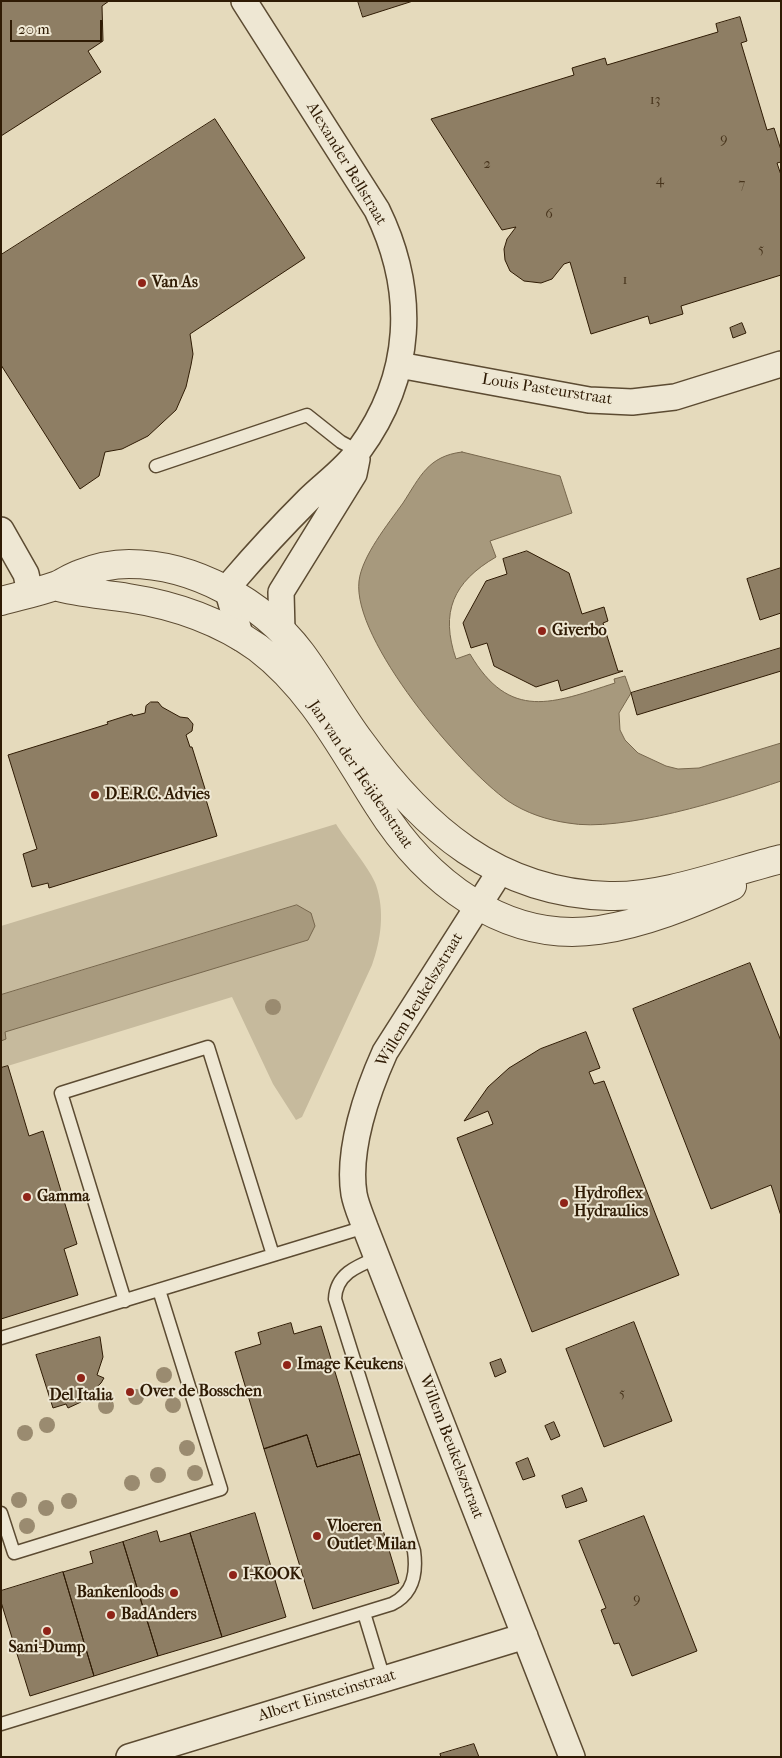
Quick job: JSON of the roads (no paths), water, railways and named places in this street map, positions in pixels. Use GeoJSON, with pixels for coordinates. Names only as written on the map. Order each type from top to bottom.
{"type":"FeatureCollection","features":[{"type":"Feature","properties":{"kind":"street","name":"Alexander Bellstraat"},"geometry":{"type":"LineString","coordinates":[[228,592],[233,581],[265,545],[358,451],[388,403],[399,365],[404,318],[403,296],[398,266],[390,238],[365,189],[244,1]]}},
{"type":"Feature","properties":{"kind":"street","name":"Louis Pasteurstraat"},"geometry":{"type":"LineString","coordinates":[[399,365],[589,400],[632,402],[675,397],[781,364]]}},
{"type":"Feature","properties":{"kind":"street","name":"Alexander Bellstraat"},"geometry":{"type":"LineString","coordinates":[[282,631],[281,592],[354,474],[358,451]]}},
{"type":"Feature","properties":{"kind":"street"},"geometry":{"type":"LineString","coordinates":[[1,530],[26,574],[43,589]]}},
{"type":"Feature","properties":{"kind":"street","name":"Jan van der Heijdenstraat"},"geometry":{"type":"LineString","coordinates":[[1,601],[43,589],[94,569],[130,564],[176,571],[228,592],[254,608],[282,631],[304,657],[360,742],[422,815],[459,847],[501,870],[555,889],[592,895],[623,896],[672,888],[781,858]]}},
{"type":"Feature","properties":{"kind":"street","name":"Jan van der Heijdenstraat"},"geometry":{"type":"LineString","coordinates":[[43,589],[141,600],[175,608],[216,624],[242,638],[281,668],[312,703],[378,807],[409,848],[443,883],[478,907],[511,920],[546,929],[598,930],[672,911],[781,864]]}},
{"type":"Feature","properties":{"kind":"street"},"geometry":{"type":"LineString","coordinates":[[228,592],[242,638]]}},
{"type":"Feature","properties":{"kind":"street","name":"Willem Beukelszstraat"},"geometry":{"type":"LineString","coordinates":[[501,870],[396,1034],[371,1084],[359,1129],[353,1184],[356,1202],[365,1227],[572,1757]]}},
{"type":"Feature","properties":{"kind":"street","name":"Albert Einsteinstraat"},"geometry":{"type":"LineString","coordinates":[[129,1757],[525,1636]]}},
{"type":"Feature","properties":{"kind":"lane"},"geometry":{"type":"LineString","coordinates":[[156,466],[308,415],[341,442],[358,451]]}},
{"type":"Feature","properties":{"kind":"lane"},"geometry":{"type":"LineString","coordinates":[[125,1300],[61,1094],[208,1048],[273,1255]]}},
{"type":"Feature","properties":{"kind":"lane"},"geometry":{"type":"LineString","coordinates":[[1,1338],[365,1227]]}},
{"type":"Feature","properties":{"kind":"lane"},"geometry":{"type":"LineString","coordinates":[[1,1724],[364,1613],[392,1604],[407,1594],[415,1574],[414,1551],[335,1298],[338,1283],[344,1276],[360,1264],[377,1258]]}},
{"type":"Feature","properties":{"kind":"lane"},"geometry":{"type":"LineString","coordinates":[[1,1513],[14,1553],[221,1489],[159,1290]]}},
{"type":"Feature","properties":{"kind":"lane"},"geometry":{"type":"LineString","coordinates":[[364,1613],[384,1679]]}},
{"type":"Feature","properties":{"kind":"place","name":"Van As"},"geometry":{"type":"Point","coordinates":[142,283]}},
{"type":"Feature","properties":{"kind":"place","name":"Giverbo"},"geometry":{"type":"Point","coordinates":[542,631]}},
{"type":"Feature","properties":{"kind":"place","name":"D.E.R.C. Advies"},"geometry":{"type":"Point","coordinates":[95,795]}},
{"type":"Feature","properties":{"kind":"place","name":"Gamma"},"geometry":{"type":"Point","coordinates":[27,1197]}},
{"type":"Feature","properties":{"kind":"place","name":"Hydroflex Hydraulics"},"geometry":{"type":"Point","coordinates":[564,1203]}},
{"type":"Feature","properties":{"kind":"place","name":"Image Keukens"},"geometry":{"type":"Point","coordinates":[287,1365]}},
{"type":"Feature","properties":{"kind":"place","name":"Del Italia"},"geometry":{"type":"Point","coordinates":[81,1378]}},
{"type":"Feature","properties":{"kind":"place","name":"Over de Bosschen"},"geometry":{"type":"Point","coordinates":[130,1392]}},
{"type":"Feature","properties":{"kind":"place","name":"Vloeren Outlet Milan"},"geometry":{"type":"Point","coordinates":[317,1536]}},
{"type":"Feature","properties":{"kind":"place","name":"I-KOOK"},"geometry":{"type":"Point","coordinates":[233,1575]}},
{"type":"Feature","properties":{"kind":"place","name":"Bankenloods"},"geometry":{"type":"Point","coordinates":[174,1593]}},
{"type":"Feature","properties":{"kind":"place","name":"BadAnders"},"geometry":{"type":"Point","coordinates":[111,1615]}},
{"type":"Feature","properties":{"kind":"place","name":"Sani-Dump"},"geometry":{"type":"Point","coordinates":[47,1631]}}]}
